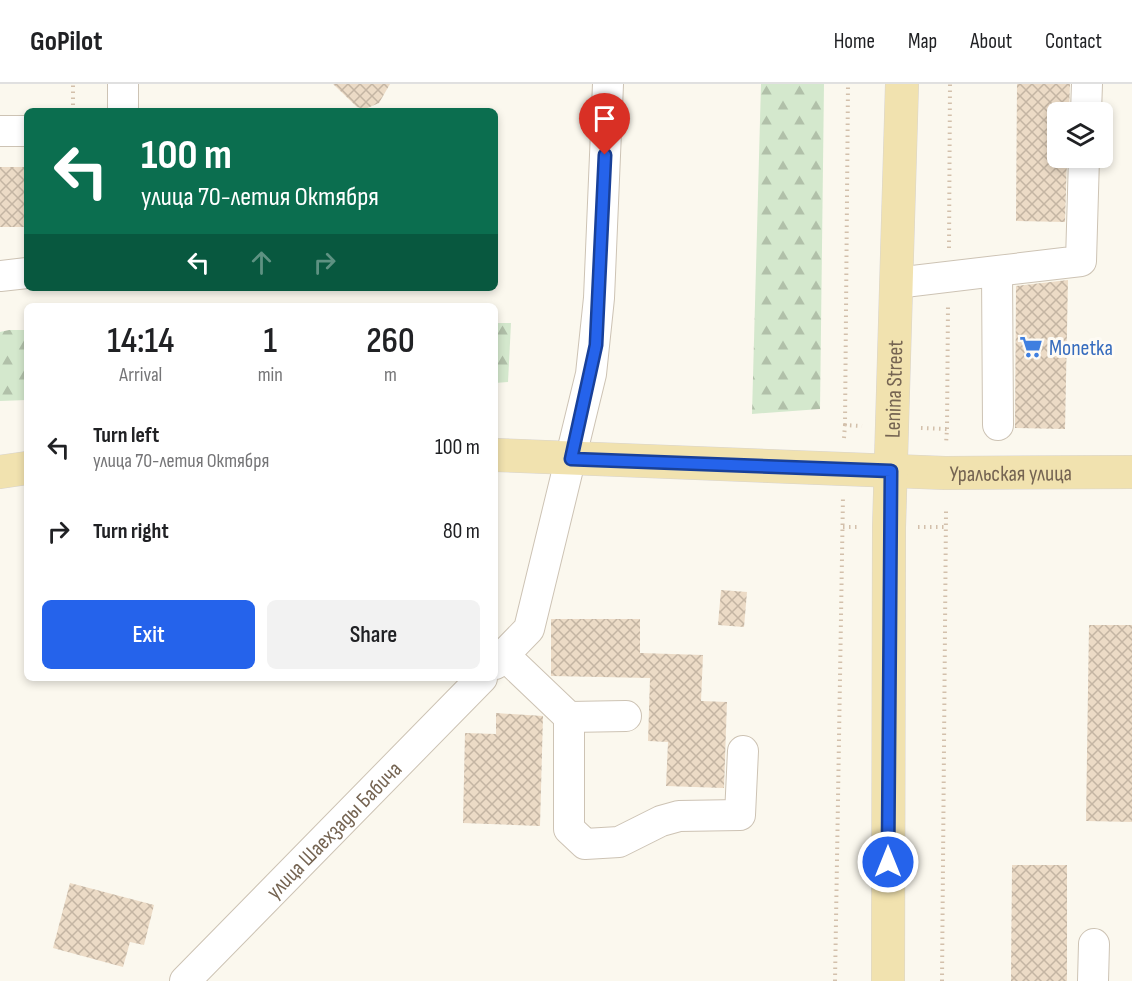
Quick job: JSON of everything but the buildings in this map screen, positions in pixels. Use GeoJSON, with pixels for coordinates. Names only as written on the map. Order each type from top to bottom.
{"type":"FeatureCollection","features":[{"type":"Feature","properties":{"kind":"main road","name":"Lenina Street"},"geometry":{"type":"LineString","coordinates":[[888,981],[891,471],[902,84]]}},
{"type":"Feature","properties":{"kind":"main road","name":"Уральская улица"},"geometry":{"type":"LineString","coordinates":[[498,455],[993,474],[1132,472]]}},
{"type":"Feature","properties":{"kind":"main road"},"geometry":{"type":"LineString","coordinates":[[0,472],[24,468]]}},
{"type":"Feature","properties":{"kind":"street"},"geometry":{"type":"LineString","coordinates":[[123,84],[123,108]]}},
{"type":"Feature","properties":{"kind":"street"},"geometry":{"type":"LineString","coordinates":[[608,84],[596,345],[571,459],[529,629],[500,660],[569,717],[626,716]]}},
{"type":"Feature","properties":{"kind":"street"},"geometry":{"type":"LineString","coordinates":[[1086,102],[1087,84]]}},
{"type":"Feature","properties":{"kind":"street"},"geometry":{"type":"LineString","coordinates":[[0,131],[24,131]]}},
{"type":"Feature","properties":{"kind":"street"},"geometry":{"type":"LineString","coordinates":[[896,283],[1081,261],[1084,168]]}},
{"type":"Feature","properties":{"kind":"street"},"geometry":{"type":"LineString","coordinates":[[997,272],[998,425]]}},
{"type":"Feature","properties":{"kind":"street"},"geometry":{"type":"LineString","coordinates":[[0,276],[24,273]]}},
{"type":"Feature","properties":{"kind":"street","name":"улица Шаехзады Бабича"},"geometry":{"type":"LineString","coordinates":[[185,981],[479,681]]}},
{"type":"Feature","properties":{"kind":"street"},"geometry":{"type":"LineString","coordinates":[[569,717],[569,829],[585,844],[619,842],[661,821],[679,816],[740,815],[743,751]]}},
{"type":"Feature","properties":{"kind":"street"},"geometry":{"type":"LineString","coordinates":[[1093,981],[1094,944]]}},
{"type":"Feature","properties":{"kind":"path"},"geometry":{"type":"LineString","coordinates":[[73,84],[73,108]]}},
{"type":"Feature","properties":{"kind":"path"},"geometry":{"type":"LineString","coordinates":[[844,438],[848,84]]}},
{"type":"Feature","properties":{"kind":"path"},"geometry":{"type":"LineString","coordinates":[[845,425],[862,426]]}},
{"type":"Feature","properties":{"kind":"path"},"geometry":{"type":"LineString","coordinates":[[918,428],[947,429],[946,447]]}},
{"type":"Feature","properties":{"kind":"path"},"geometry":{"type":"LineString","coordinates":[[835,981],[843,495]]}},
{"type":"Feature","properties":{"kind":"path"},"geometry":{"type":"LineString","coordinates":[[942,981],[945,511]]}},
{"type":"Feature","properties":{"kind":"path"},"geometry":{"type":"LineString","coordinates":[[843,527],[864,527]]}},
{"type":"Feature","properties":{"kind":"path"},"geometry":{"type":"LineString","coordinates":[[918,527],[946,527]]}},
{"type":"Feature","properties":{"kind":"green space"},"geometry":{"type":"Polygon","coordinates":[[[761,84],[824,84],[820,409],[752,414],[761,84]]]}},
{"type":"Feature","properties":{"kind":"green space"},"geometry":{"type":"Polygon","coordinates":[[[498,323],[511,323],[508,382],[498,383],[498,323]]]}},
{"type":"Feature","properties":{"kind":"green space"},"geometry":{"type":"Polygon","coordinates":[[[24,330],[24,400],[0,401],[0,332],[24,330]]]}},
{"type":"Feature","properties":{"kind":"place","name":"Monetka"},"geometry":{"type":"Point","coordinates":[1031,347]}},
{"type":"Feature","properties":{"kind":"route"},"geometry":{"type":"LineString","coordinates":[[605,155],[596,345],[571,459],[891,471],[888,862]]}}]}
